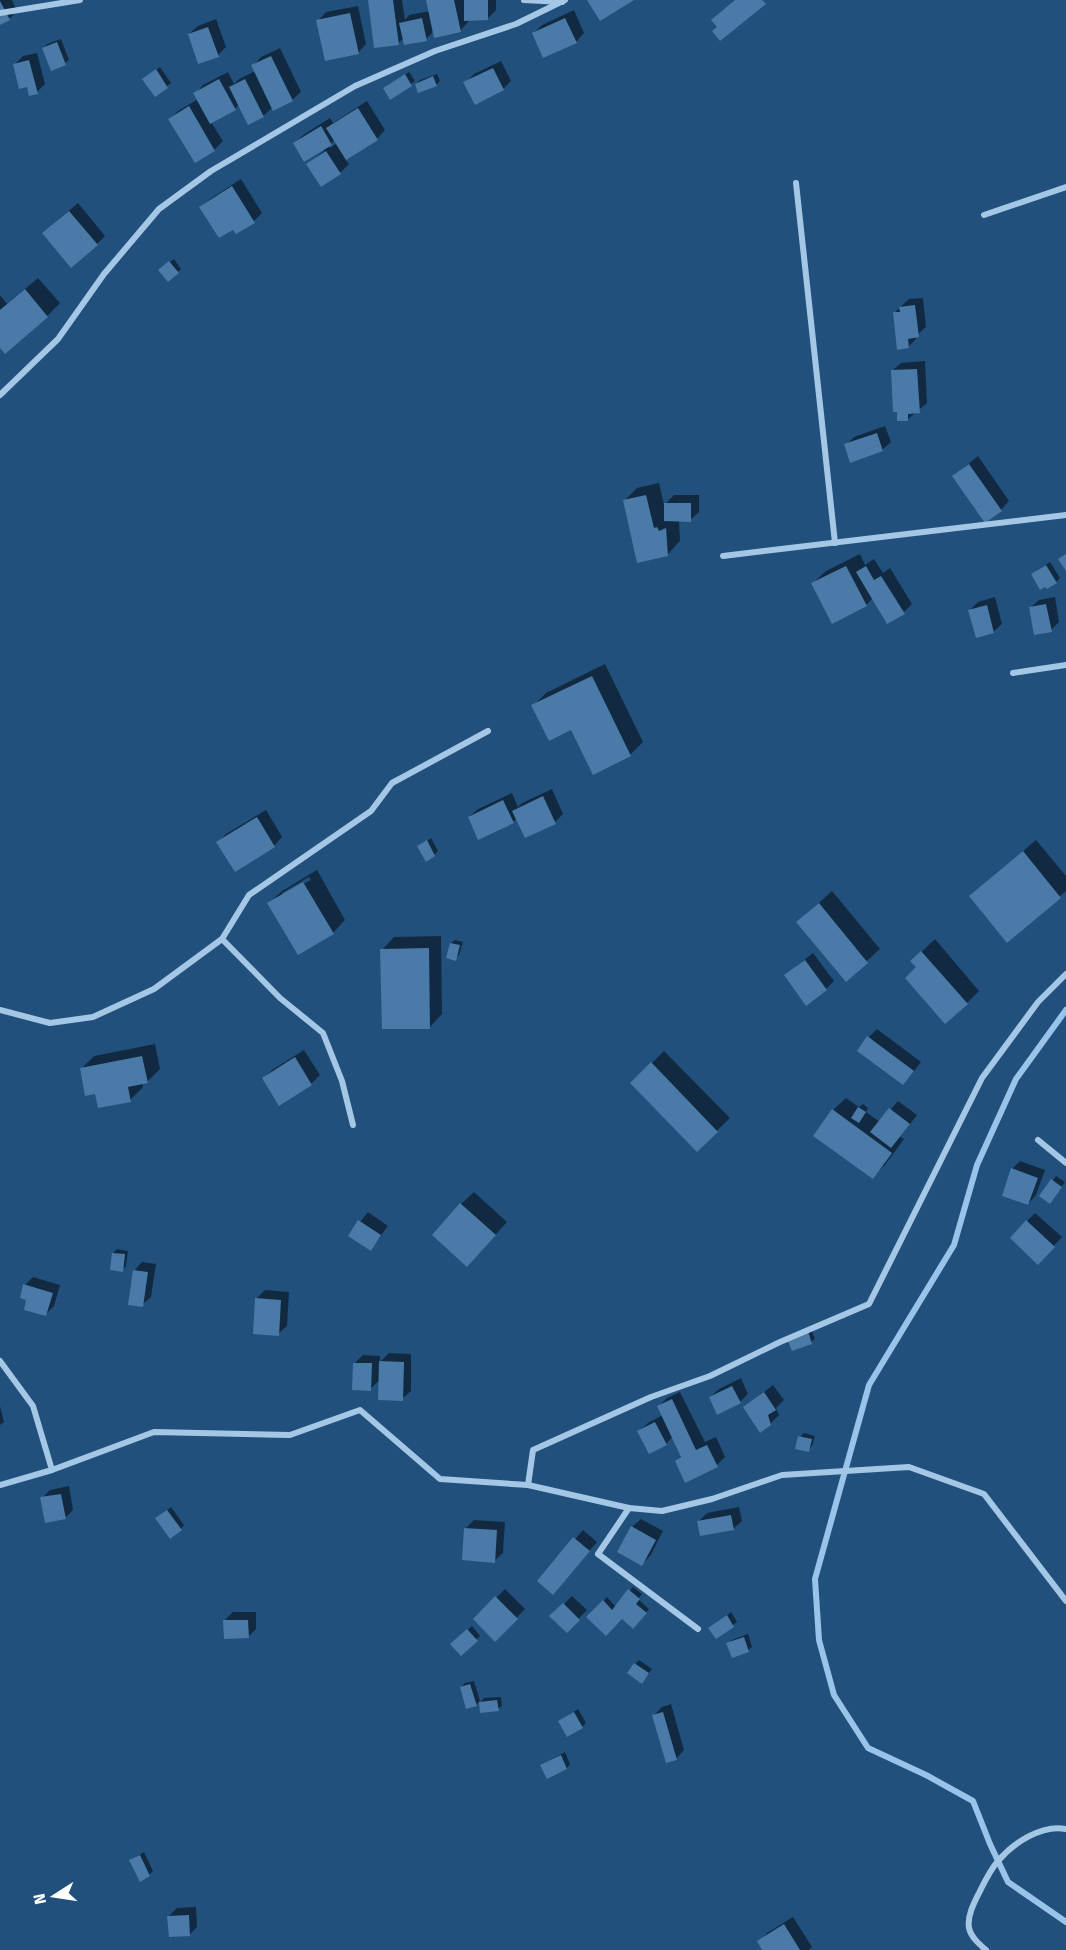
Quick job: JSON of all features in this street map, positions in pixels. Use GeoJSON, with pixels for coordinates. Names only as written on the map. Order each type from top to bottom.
{"type":"FeatureCollection","features":[{"type":"Feature","properties":{"kind":"street"},"geometry":{"type":"LineString","coordinates":[[0,13],[80,0]]}},
{"type":"Feature","properties":{"kind":"street"},"geometry":{"type":"LineString","coordinates":[[524,0],[564,1]]}},
{"type":"Feature","properties":{"kind":"street"},"geometry":{"type":"LineString","coordinates":[[0,395],[58,339],[104,274],[159,209],[211,171],[355,86],[435,51],[516,24],[564,1]]}},
{"type":"Feature","properties":{"kind":"street"},"geometry":{"type":"LineString","coordinates":[[796,183],[835,543]]}},
{"type":"Feature","properties":{"kind":"street"},"geometry":{"type":"LineString","coordinates":[[984,215],[1066,187]]}},
{"type":"Feature","properties":{"kind":"street"},"geometry":{"type":"LineString","coordinates":[[723,556],[1066,515]]}},
{"type":"Feature","properties":{"kind":"street"},"geometry":{"type":"LineString","coordinates":[[1013,673],[1066,665]]}},
{"type":"Feature","properties":{"kind":"street"},"geometry":{"type":"LineString","coordinates":[[0,1010],[50,1023],[93,1017],[154,989],[222,939],[249,895],[371,811],[392,783],[488,731]]}},
{"type":"Feature","properties":{"kind":"street"},"geometry":{"type":"LineString","coordinates":[[222,939],[280,998],[323,1033],[342,1081],[353,1125]]}},
{"type":"Feature","properties":{"kind":"street"},"geometry":{"type":"LineString","coordinates":[[528,1485],[534,1450],[651,1397],[710,1376],[780,1342],[869,1304],[982,1078],[1038,1002],[1066,974]]}},
{"type":"Feature","properties":{"kind":"street"},"geometry":{"type":"LineString","coordinates":[[1038,1140],[1066,1163]]}},
{"type":"Feature","properties":{"kind":"street"},"geometry":{"type":"LineString","coordinates":[[0,1361],[33,1406],[52,1470]]}},
{"type":"Feature","properties":{"kind":"street"},"geometry":{"type":"LineString","coordinates":[[0,1485],[52,1470],[154,1432],[290,1435],[360,1410],[440,1479],[528,1485],[629,1508],[662,1511],[712,1499],[782,1475],[909,1467],[984,1494],[1066,1601]]}},
{"type":"Feature","properties":{"kind":"street"},"geometry":{"type":"LineString","coordinates":[[629,1508],[598,1554],[698,1629]]}},
{"type":"Feature","properties":{"kind":"street"},"geometry":{"type":"LineString","coordinates":[[986,1950],[969,1930],[969,1920],[973,1904],[998,1861],[1022,1840],[1045,1830],[1066,1829]]}},
{"type":"Feature","properties":{"kind":"building"},"geometry":{"type":"Polygon","coordinates":[[[368,0],[393,0],[399,45],[374,48],[368,0]]]}},
{"type":"Feature","properties":{"kind":"building"},"geometry":{"type":"Polygon","coordinates":[[[426,0],[454,0],[461,32],[434,38],[426,0]]]}},
{"type":"Feature","properties":{"kind":"building"},"geometry":{"type":"Polygon","coordinates":[[[464,0],[488,0],[488,20],[464,21],[464,0]]]}},
{"type":"Feature","properties":{"kind":"building"},"geometry":{"type":"Polygon","coordinates":[[[587,0],[634,0],[600,21],[587,0]]]}},
{"type":"Feature","properties":{"kind":"building"},"geometry":{"type":"Polygon","coordinates":[[[735,0],[762,0],[766,4],[720,41],[712,31],[717,27],[711,20],[735,0]]]}},
{"type":"Feature","properties":{"kind":"building"},"geometry":{"type":"Polygon","coordinates":[[[0,1],[10,20],[0,25],[0,1]]]}},
{"type":"Feature","properties":{"kind":"building"},"geometry":{"type":"Polygon","coordinates":[[[350,13],[359,54],[325,61],[316,20],[350,13]]]}},
{"type":"Feature","properties":{"kind":"building"},"geometry":{"type":"Polygon","coordinates":[[[422,18],[427,41],[404,45],[399,23],[422,18]]]}},
{"type":"Feature","properties":{"kind":"building"},"geometry":{"type":"Polygon","coordinates":[[[565,18],[577,43],[543,58],[532,33],[565,18]]]}},
{"type":"Feature","properties":{"kind":"building"},"geometry":{"type":"Polygon","coordinates":[[[208,27],[219,57],[198,64],[188,34],[208,27]]]}},
{"type":"Feature","properties":{"kind":"building"},"geometry":{"type":"Polygon","coordinates":[[[57,42],[66,65],[51,71],[42,48],[57,42]]]}},
{"type":"Feature","properties":{"kind":"building"},"geometry":{"type":"Polygon","coordinates":[[[271,56],[293,101],[273,111],[251,65],[271,56]]]}},
{"type":"Feature","properties":{"kind":"building"},"geometry":{"type":"Polygon","coordinates":[[[29,60],[38,94],[29,96],[27,87],[19,89],[13,64],[29,60]]]}},
{"type":"Feature","properties":{"kind":"building"},"geometry":{"type":"Polygon","coordinates":[[[493,68],[504,90],[475,105],[463,82],[493,68]]]}},
{"type":"Feature","properties":{"kind":"building"},"geometry":{"type":"Polygon","coordinates":[[[156,69],[168,88],[155,97],[142,79],[156,69]]]}},
{"type":"Feature","properties":{"kind":"building"},"geometry":{"type":"Polygon","coordinates":[[[405,74],[412,86],[390,100],[383,88],[405,74]]]}},
{"type":"Feature","properties":{"kind":"building"},"geometry":{"type":"Polygon","coordinates":[[[433,76],[437,86],[418,93],[415,84],[433,76]]]}},
{"type":"Feature","properties":{"kind":"building"},"geometry":{"type":"Polygon","coordinates":[[[219,79],[236,110],[210,124],[193,93],[219,79]]]}},
{"type":"Feature","properties":{"kind":"building"},"geometry":{"type":"Polygon","coordinates":[[[245,79],[264,117],[248,125],[229,87],[245,79]]]}},
{"type":"Feature","properties":{"kind":"building"},"geometry":{"type":"Polygon","coordinates":[[[189,106],[215,151],[195,163],[168,119],[189,106]]]}},
{"type":"Feature","properties":{"kind":"building"},"geometry":{"type":"Polygon","coordinates":[[[358,108],[378,140],[346,160],[326,128],[358,108]]]}},
{"type":"Feature","properties":{"kind":"building"},"geometry":{"type":"Polygon","coordinates":[[[321,126],[332,145],[304,162],[293,143],[321,126]]]}},
{"type":"Feature","properties":{"kind":"building"},"geometry":{"type":"Polygon","coordinates":[[[326,151],[341,174],[321,187],[306,164],[326,151]]]}},
{"type":"Feature","properties":{"kind":"building"},"geometry":{"type":"Polygon","coordinates":[[[232,186],[255,223],[236,234],[233,230],[219,238],[199,207],[232,186]]]}},
{"type":"Feature","properties":{"kind":"building"},"geometry":{"type":"Polygon","coordinates":[[[69,211],[98,245],[71,268],[42,233],[69,211]]]}},
{"type":"Feature","properties":{"kind":"building"},"geometry":{"type":"Polygon","coordinates":[[[169,261],[179,273],[168,282],[158,270],[169,261]]]}},
{"type":"Feature","properties":{"kind":"building"},"geometry":{"type":"Polygon","coordinates":[[[25,289],[48,317],[5,354],[0,348],[0,310],[25,289]]]}},
{"type":"Feature","properties":{"kind":"building"},"geometry":{"type":"Polygon","coordinates":[[[915,305],[919,337],[908,339],[909,348],[897,350],[893,312],[900,312],[899,307],[915,305]]]}},
{"type":"Feature","properties":{"kind":"building"},"geometry":{"type":"Polygon","coordinates":[[[917,369],[920,413],[908,414],[908,421],[897,421],[897,412],[893,412],[891,370],[917,369]]]}},
{"type":"Feature","properties":{"kind":"building"},"geometry":{"type":"Polygon","coordinates":[[[877,433],[883,451],[850,463],[844,444],[877,433]]]}},
{"type":"Feature","properties":{"kind":"building"},"geometry":{"type":"Polygon","coordinates":[[[969,464],[1002,511],[985,523],[952,476],[969,464]]]}},
{"type":"Feature","properties":{"kind":"building"},"geometry":{"type":"Polygon","coordinates":[[[646,495],[654,528],[657,527],[659,531],[666,528],[668,556],[637,563],[623,500],[646,495]]]}},
{"type":"Feature","properties":{"kind":"building"},"geometry":{"type":"Polygon","coordinates":[[[664,503],[691,503],[691,522],[664,521],[664,503]]]}},
{"type":"Feature","properties":{"kind":"building"},"geometry":{"type":"Polygon","coordinates":[[[1066,554],[1066,571],[1058,559],[1066,554]]]}},
{"type":"Feature","properties":{"kind":"building"},"geometry":{"type":"Polygon","coordinates":[[[1046,565],[1057,583],[1040,590],[1031,574],[1046,565]]]}},
{"type":"Feature","properties":{"kind":"building"},"geometry":{"type":"Polygon","coordinates":[[[846,566],[867,606],[832,624],[811,583],[846,566]]]}},
{"type":"Feature","properties":{"kind":"building"},"geometry":{"type":"Polygon","coordinates":[[[866,566],[874,580],[881,576],[905,614],[887,624],[856,572],[866,566]]]}},
{"type":"Feature","properties":{"kind":"building"},"geometry":{"type":"Polygon","coordinates":[[[1046,604],[1052,632],[1034,635],[1029,607],[1046,604]]]}},
{"type":"Feature","properties":{"kind":"building"},"geometry":{"type":"Polygon","coordinates":[[[987,605],[994,633],[976,638],[968,610],[987,605]]]}},
{"type":"Feature","properties":{"kind":"building"},"geometry":{"type":"Polygon","coordinates":[[[592,676],[631,756],[593,775],[571,730],[549,741],[531,705],[592,676]]]}},
{"type":"Feature","properties":{"kind":"building"},"geometry":{"type":"Polygon","coordinates":[[[543,796],[556,824],[525,838],[512,811],[543,796]]]}},
{"type":"Feature","properties":{"kind":"building"},"geometry":{"type":"Polygon","coordinates":[[[503,800],[514,823],[478,840],[468,817],[503,800]]]}},
{"type":"Feature","properties":{"kind":"building"},"geometry":{"type":"Polygon","coordinates":[[[257,817],[275,847],[235,872],[216,842],[257,817]]]}},
{"type":"Feature","properties":{"kind":"building"},"geometry":{"type":"Polygon","coordinates":[[[427,840],[435,856],[426,862],[417,846],[427,840]]]}},
{"type":"Feature","properties":{"kind":"building"},"geometry":{"type":"Polygon","coordinates":[[[1023,851],[1061,898],[1007,943],[969,896],[1023,851]]]}},
{"type":"Feature","properties":{"kind":"building"},"geometry":{"type":"Polygon","coordinates":[[[303,882],[334,934],[298,955],[267,903],[303,882]]]}},
{"type":"Feature","properties":{"kind":"building"},"geometry":{"type":"Polygon","coordinates":[[[819,903],[868,963],[846,982],[796,922],[819,903]]]}},
{"type":"Feature","properties":{"kind":"building"},"geometry":{"type":"Polygon","coordinates":[[[450,943],[460,945],[456,961],[446,958],[450,943]]]}},
{"type":"Feature","properties":{"kind":"building"},"geometry":{"type":"Polygon","coordinates":[[[429,948],[430,1029],[382,1029],[380,949],[429,948]]]}},
{"type":"Feature","properties":{"kind":"building"},"geometry":{"type":"Polygon","coordinates":[[[921,951],[968,1004],[945,1024],[905,978],[916,967],[910,961],[921,951]]]}},
{"type":"Feature","properties":{"kind":"building"},"geometry":{"type":"Polygon","coordinates":[[[805,960],[827,990],[806,1006],[784,975],[805,960]]]}},
{"type":"Feature","properties":{"kind":"building"},"geometry":{"type":"Polygon","coordinates":[[[867,1036],[914,1071],[903,1085],[857,1051],[867,1036]]]}},
{"type":"Feature","properties":{"kind":"building"},"geometry":{"type":"Polygon","coordinates":[[[142,1056],[148,1083],[128,1087],[131,1102],[98,1108],[95,1094],[85,1096],[80,1068],[142,1056]]]}},
{"type":"Feature","properties":{"kind":"building"},"geometry":{"type":"Polygon","coordinates":[[[295,1057],[312,1085],[279,1106],[262,1078],[295,1057]]]}},
{"type":"Feature","properties":{"kind":"building"},"geometry":{"type":"Polygon","coordinates":[[[651,1062],[718,1132],[697,1152],[630,1083],[651,1062]]]}},
{"type":"Feature","properties":{"kind":"building"},"geometry":{"type":"Polygon","coordinates":[[[858,1107],[866,1112],[859,1123],[851,1118],[858,1107]]]}},
{"type":"Feature","properties":{"kind":"building"},"geometry":{"type":"Polygon","coordinates":[[[889,1108],[910,1124],[891,1148],[870,1132],[889,1108]]]}},
{"type":"Feature","properties":{"kind":"building"},"geometry":{"type":"Polygon","coordinates":[[[832,1109],[892,1153],[873,1179],[813,1136],[832,1109]]]}},
{"type":"Feature","properties":{"kind":"building"},"geometry":{"type":"Polygon","coordinates":[[[1011,1168],[1038,1178],[1028,1205],[1002,1196],[1011,1168]]]}},
{"type":"Feature","properties":{"kind":"building"},"geometry":{"type":"Polygon","coordinates":[[[1051,1179],[1062,1187],[1050,1204],[1039,1196],[1051,1179]]]}},
{"type":"Feature","properties":{"kind":"building"},"geometry":{"type":"Polygon","coordinates":[[[460,1203],[496,1235],[467,1267],[432,1235],[460,1203]]]}},
{"type":"Feature","properties":{"kind":"building"},"geometry":{"type":"Polygon","coordinates":[[[358,1220],[381,1235],[371,1251],[348,1236],[358,1220]]]}},
{"type":"Feature","properties":{"kind":"building"},"geometry":{"type":"Polygon","coordinates":[[[1026,1220],[1055,1247],[1038,1265],[1010,1238],[1026,1220]]]}},
{"type":"Feature","properties":{"kind":"building"},"geometry":{"type":"Polygon","coordinates":[[[112,1253],[125,1254],[123,1272],[110,1270],[112,1253]]]}},
{"type":"Feature","properties":{"kind":"building"},"geometry":{"type":"Polygon","coordinates":[[[133,1270],[148,1272],[143,1307],[128,1305],[133,1270]]]}},
{"type":"Feature","properties":{"kind":"building"},"geometry":{"type":"Polygon","coordinates":[[[23,1284],[53,1293],[46,1316],[24,1310],[26,1300],[20,1298],[23,1284]]]}},
{"type":"Feature","properties":{"kind":"building"},"geometry":{"type":"Polygon","coordinates":[[[255,1298],[281,1300],[279,1336],[253,1334],[255,1298]]]}},
{"type":"Feature","properties":{"kind":"building"},"geometry":{"type":"Polygon","coordinates":[[[808,1331],[812,1344],[792,1351],[787,1339],[808,1331]]]}},
{"type":"Feature","properties":{"kind":"building"},"geometry":{"type":"Polygon","coordinates":[[[379,1361],[404,1362],[403,1401],[378,1400],[379,1361]]]}},
{"type":"Feature","properties":{"kind":"building"},"geometry":{"type":"Polygon","coordinates":[[[353,1363],[372,1363],[371,1391],[352,1390],[353,1363]]]}},
{"type":"Feature","properties":{"kind":"building"},"geometry":{"type":"Polygon","coordinates":[[[732,1386],[741,1403],[717,1415],[709,1397],[732,1386]]]}},
{"type":"Feature","properties":{"kind":"building"},"geometry":{"type":"Polygon","coordinates":[[[764,1392],[776,1410],[768,1415],[771,1425],[760,1433],[743,1407],[764,1392]]]}},
{"type":"Feature","properties":{"kind":"building"},"geometry":{"type":"Polygon","coordinates":[[[672,1399],[696,1450],[707,1445],[718,1467],[685,1483],[675,1461],[681,1457],[657,1406],[672,1399]]]}},
{"type":"Feature","properties":{"kind":"building"},"geometry":{"type":"Polygon","coordinates":[[[655,1422],[667,1445],[649,1454],[637,1431],[655,1422]]]}},
{"type":"Feature","properties":{"kind":"building"},"geometry":{"type":"Polygon","coordinates":[[[798,1436],[812,1439],[809,1452],[795,1449],[798,1436]]]}},
{"type":"Feature","properties":{"kind":"building"},"geometry":{"type":"Polygon","coordinates":[[[61,1494],[66,1519],[45,1523],[40,1497],[61,1494]]]}},
{"type":"Feature","properties":{"kind":"building"},"geometry":{"type":"Polygon","coordinates":[[[167,1510],[182,1530],[170,1539],[155,1518],[167,1510]]]}},
{"type":"Feature","properties":{"kind":"building"},"geometry":{"type":"Polygon","coordinates":[[[731,1515],[734,1530],[700,1536],[697,1521],[731,1515]]]}},
{"type":"Feature","properties":{"kind":"building"},"geometry":{"type":"Polygon","coordinates":[[[631,1526],[656,1540],[642,1566],[617,1552],[631,1526]]]}},
{"type":"Feature","properties":{"kind":"building"},"geometry":{"type":"Polygon","coordinates":[[[464,1528],[497,1530],[495,1563],[462,1560],[464,1528]]]}},
{"type":"Feature","properties":{"kind":"building"},"geometry":{"type":"Polygon","coordinates":[[[573,1537],[590,1551],[553,1595],[537,1581],[573,1537]]]}},
{"type":"Feature","properties":{"kind":"building"},"geometry":{"type":"Polygon","coordinates":[[[628,1589],[640,1599],[636,1604],[647,1613],[633,1629],[622,1619],[606,1636],[586,1617],[603,1600],[612,1610],[628,1589]]]}},
{"type":"Feature","properties":{"kind":"building"},"geometry":{"type":"Polygon","coordinates":[[[495,1596],[518,1619],[495,1642],[473,1619],[495,1596]]]}},
{"type":"Feature","properties":{"kind":"building"},"geometry":{"type":"Polygon","coordinates":[[[563,1603],[580,1620],[567,1633],[549,1616],[563,1603]]]}},
{"type":"Feature","properties":{"kind":"building"},"geometry":{"type":"Polygon","coordinates":[[[727,1615],[734,1627],[716,1639],[708,1628],[727,1615]]]}},
{"type":"Feature","properties":{"kind":"building"},"geometry":{"type":"Polygon","coordinates":[[[223,1620],[248,1620],[249,1638],[224,1639],[223,1620]]]}},
{"type":"Feature","properties":{"kind":"building"},"geometry":{"type":"Polygon","coordinates":[[[467,1629],[478,1641],[461,1656],[450,1644],[467,1629]]]}},
{"type":"Feature","properties":{"kind":"building"},"geometry":{"type":"Polygon","coordinates":[[[744,1637],[749,1652],[732,1658],[726,1643],[744,1637]]]}},
{"type":"Feature","properties":{"kind":"building"},"geometry":{"type":"Polygon","coordinates":[[[634,1663],[649,1673],[642,1684],[627,1673],[634,1663]]]}},
{"type":"Feature","properties":{"kind":"building"},"geometry":{"type":"Polygon","coordinates":[[[470,1684],[477,1706],[466,1709],[460,1687],[470,1684]]]}},
{"type":"Feature","properties":{"kind":"building"},"geometry":{"type":"Polygon","coordinates":[[[497,1700],[499,1711],[480,1713],[479,1702],[497,1700]]]}},
{"type":"Feature","properties":{"kind":"building"},"geometry":{"type":"Polygon","coordinates":[[[574,1712],[583,1728],[567,1737],[558,1721],[574,1712]]]}},
{"type":"Feature","properties":{"kind":"building"},"geometry":{"type":"Polygon","coordinates":[[[663,1712],[677,1760],[666,1763],[652,1715],[663,1712]]]}},
{"type":"Feature","properties":{"kind":"building"},"geometry":{"type":"Polygon","coordinates":[[[561,1755],[567,1769],[547,1779],[540,1765],[561,1755]]]}},
{"type":"Feature","properties":{"kind":"building"},"geometry":{"type":"Polygon","coordinates":[[[140,1855],[150,1876],[140,1882],[129,1860],[140,1855]]]}},
{"type":"Feature","properties":{"kind":"building"},"geometry":{"type":"Polygon","coordinates":[[[189,1915],[190,1936],[169,1937],[167,1916],[189,1915]]]}},
{"type":"Feature","properties":{"kind":"building"},"geometry":{"type":"Polygon","coordinates":[[[784,1924],[800,1950],[762,1950],[757,1941],[784,1924]]]}},
{"type":"Feature","properties":{"kind":"waterway"},"geometry":{"type":"LineString","coordinates":[[1066,1010],[1016,1079],[977,1165],[954,1245],[869,1385],[815,1579],[819,1640],[834,1695],[868,1748],[926,1775],[973,1801],[1008,1882],[1066,1922]]}}]}
